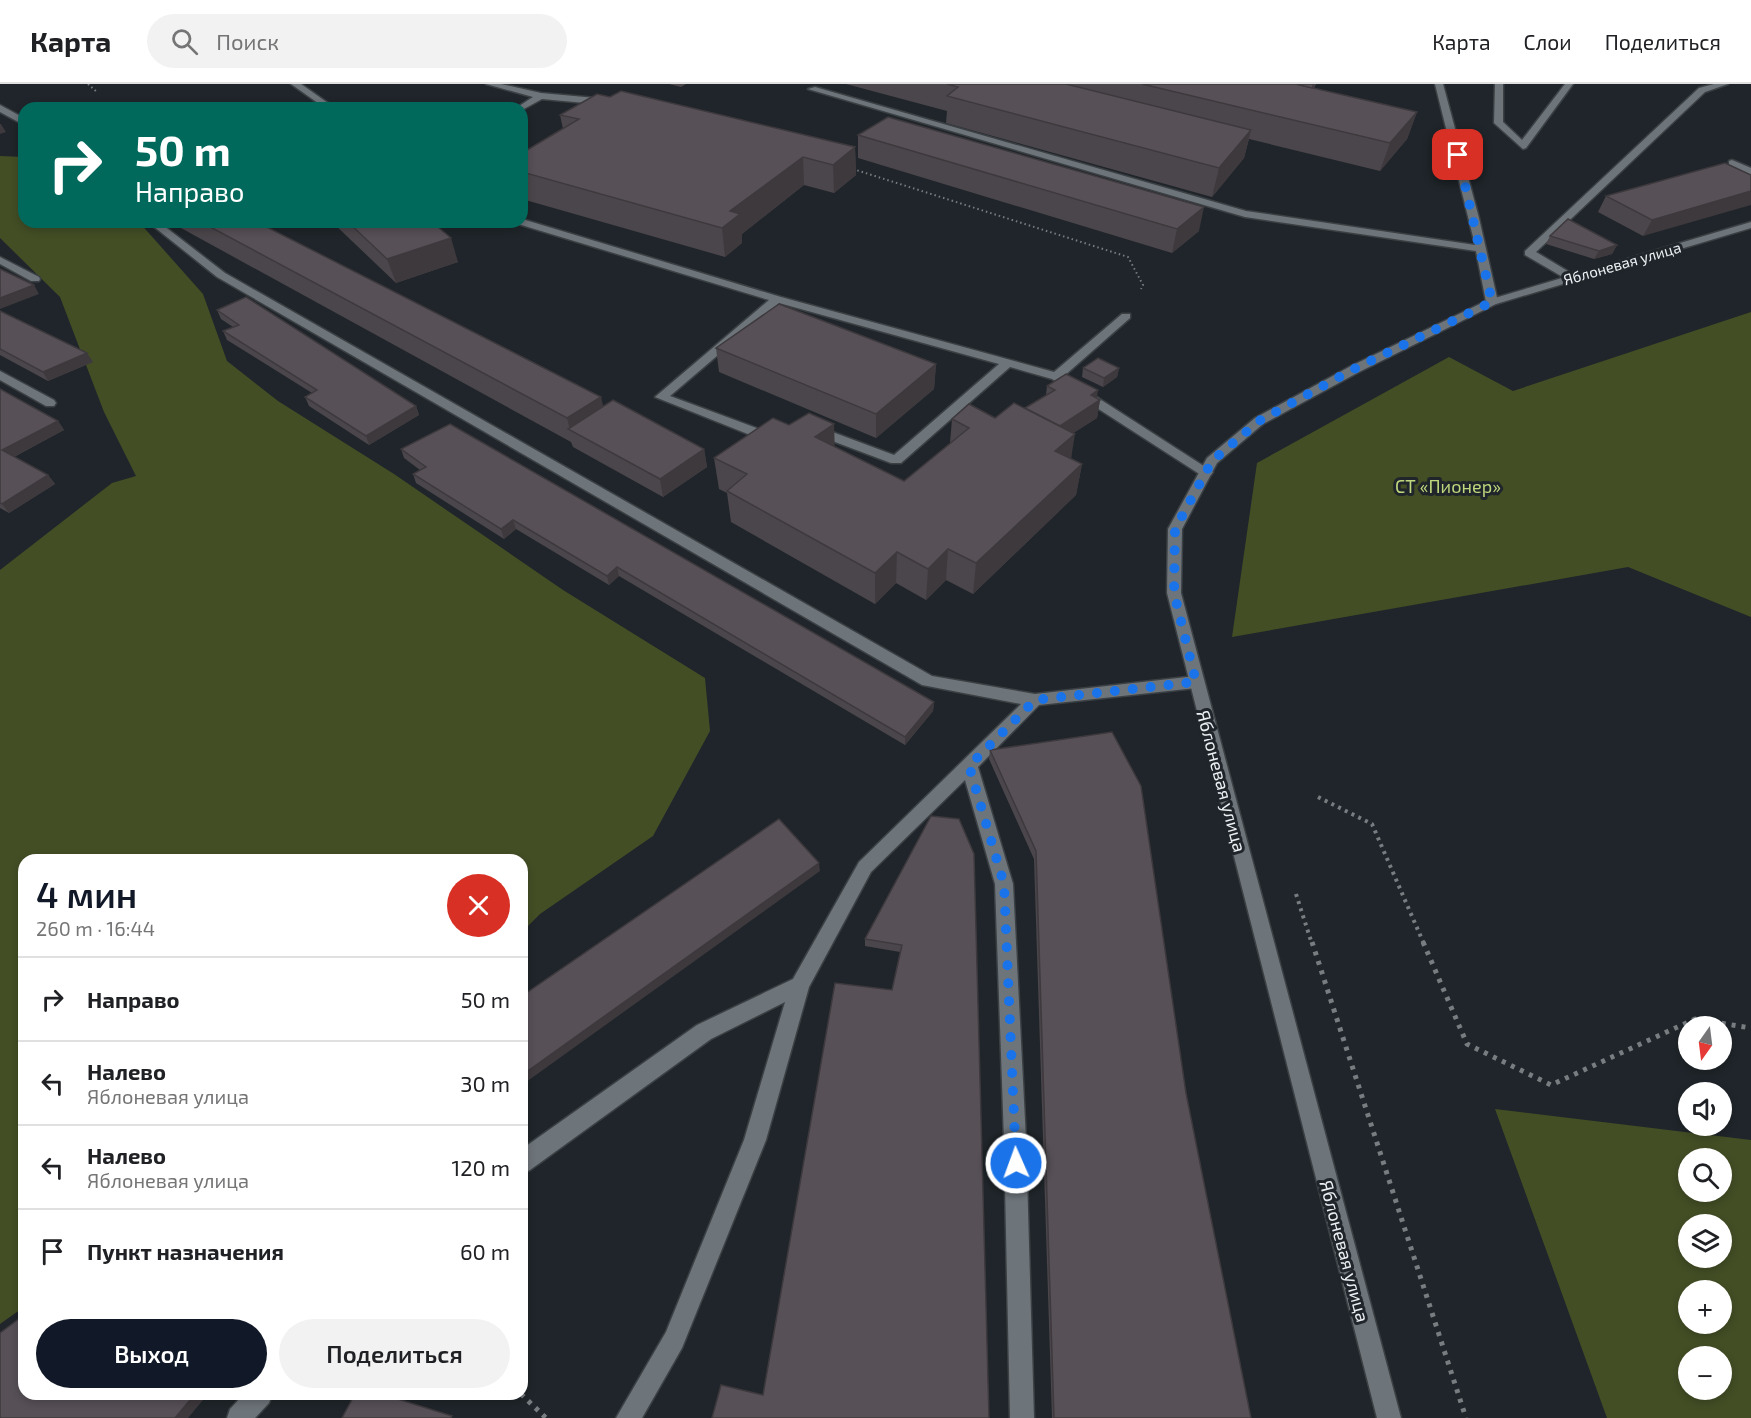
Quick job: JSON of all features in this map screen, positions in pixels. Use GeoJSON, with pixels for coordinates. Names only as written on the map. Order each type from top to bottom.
{"type":"FeatureCollection","features":[{"type":"Feature","properties":{"kind":"street"},"geometry":{"type":"LineString","coordinates":[[295,84],[321,102]]}},
{"type":"Feature","properties":{"kind":"street"},"geometry":{"type":"LineString","coordinates":[[490,84],[540,96],[611,103]]}},
{"type":"Feature","properties":{"kind":"street"},"geometry":{"type":"LineString","coordinates":[[1439,84],[1481,249],[1492,302]]}},
{"type":"Feature","properties":{"kind":"street"},"geometry":{"type":"LineString","coordinates":[[1499,84],[1498,123],[1522,146],[1569,84]]}},
{"type":"Feature","properties":{"kind":"street"},"geometry":{"type":"LineString","coordinates":[[1572,278],[1529,253],[1701,90],[1724,84]]}},
{"type":"Feature","properties":{"kind":"street"},"geometry":{"type":"LineString","coordinates":[[812,89],[1245,214],[1481,249]]}},
{"type":"Feature","properties":{"kind":"street"},"geometry":{"type":"LineString","coordinates":[[528,103],[540,96]]}},
{"type":"Feature","properties":{"kind":"street"},"geometry":{"type":"LineString","coordinates":[[0,108],[18,118]]}},
{"type":"Feature","properties":{"kind":"street"},"geometry":{"type":"LineString","coordinates":[[1732,163],[1751,172]]}},
{"type":"Feature","properties":{"kind":"street"},"geometry":{"type":"LineString","coordinates":[[528,224],[777,299],[1056,376],[1206,472]]}},
{"type":"Feature","properties":{"kind":"street","name":"Яблоневая улица"},"geometry":{"type":"LineString","coordinates":[[1389,1418],[1174,593],[1175,529],[1212,461],[1259,421],[1354,369],[1492,302],[1751,225]]}},
{"type":"Feature","properties":{"kind":"street"},"geometry":{"type":"LineString","coordinates":[[161,228],[221,276],[928,681],[1035,700],[1196,682]]}},
{"type":"Feature","properties":{"kind":"street"},"geometry":{"type":"LineString","coordinates":[[0,260],[35,279]]}},
{"type":"Feature","properties":{"kind":"street"},"geometry":{"type":"LineString","coordinates":[[777,299],[662,397],[777,441],[784,435]]}},
{"type":"Feature","properties":{"kind":"street"},"geometry":{"type":"LineString","coordinates":[[1056,376],[1126,316]]}},
{"type":"Feature","properties":{"kind":"street"},"geometry":{"type":"LineString","coordinates":[[797,424],[896,460],[1008,362]]}},
{"type":"Feature","properties":{"kind":"street"},"geometry":{"type":"LineString","coordinates":[[0,375],[50,403]]}},
{"type":"Feature","properties":{"kind":"street"},"geometry":{"type":"LineString","coordinates":[[628,1418],[674,1340],[755,1140],[800,985],[866,867],[1035,700]]}},
{"type":"Feature","properties":{"kind":"street"},"geometry":{"type":"LineString","coordinates":[[969,766],[1004,884],[1015,1140],[1022,1418]]}},
{"type":"Feature","properties":{"kind":"street"},"geometry":{"type":"LineString","coordinates":[[528,1158],[704,1032],[800,985]]}},
{"type":"Feature","properties":{"kind":"street"},"geometry":{"type":"LineString","coordinates":[[239,1418],[255,1400]]}},
{"type":"Feature","properties":{"kind":"path"},"geometry":{"type":"LineString","coordinates":[[88,84],[98,93]]}},
{"type":"Feature","properties":{"kind":"path"},"geometry":{"type":"LineString","coordinates":[[849,168],[1128,257],[1143,285],[1126,316]]}},
{"type":"Feature","properties":{"kind":"path"},"geometry":{"type":"LineString","coordinates":[[1318,797],[1372,824],[1467,1044],[1551,1084],[1695,1019],[1751,1028]]}},
{"type":"Feature","properties":{"kind":"path"},"geometry":{"type":"LineString","coordinates":[[1294,887],[1466,1418]]}},
{"type":"Feature","properties":{"kind":"path"},"geometry":{"type":"LineString","coordinates":[[527,1400],[546,1418]]}},
{"type":"Feature","properties":{"kind":"green space"},"geometry":{"type":"Polygon","coordinates":[[[0,156],[18,157],[18,228],[144,228],[203,294],[227,361],[278,401],[394,474],[563,590],[705,678],[710,731],[653,836],[540,914],[528,926],[528,854],[18,854],[18,1311],[0,1324],[0,570],[112,483],[136,476],[104,412],[60,297],[0,238],[0,156]]]}},
{"type":"Feature","properties":{"kind":"green space","name":"СТ «Пионер»"},"geometry":{"type":"Polygon","coordinates":[[[1751,312],[1751,617],[1628,567],[1232,637],[1257,463],[1449,357],[1513,391],[1751,312]]]}},
{"type":"Feature","properties":{"kind":"green space"},"geometry":{"type":"Polygon","coordinates":[[[1495,1109],[1678,1131],[1678,1136],[1718,1136],[1751,1140],[1751,1418],[1607,1418],[1495,1109]]]}},
{"type":"Feature","properties":{"kind":"building"},"geometry":{"type":"Polygon","coordinates":[[[947,84],[1066,84],[1251,130],[1219,168],[947,96],[958,87],[947,84]]]}},
{"type":"Feature","properties":{"kind":"building"},"geometry":{"type":"Polygon","coordinates":[[[1142,84],[1296,84],[1417,112],[1390,143],[1142,84]]]}},
{"type":"Feature","properties":{"kind":"building"},"geometry":{"type":"Polygon","coordinates":[[[1296,84],[1314,84],[1312,88],[1296,84]]]}},
{"type":"Feature","properties":{"kind":"building"},"geometry":{"type":"Polygon","coordinates":[[[621,91],[855,147],[833,165],[803,157],[730,211],[740,214],[722,228],[528,174],[528,149],[579,119],[560,115],[597,94],[610,97],[621,91]]]}},
{"type":"Feature","properties":{"kind":"building"},"geometry":{"type":"Polygon","coordinates":[[[888,117],[1204,207],[1177,229],[858,135],[888,117]]]}},
{"type":"Feature","properties":{"kind":"building"},"geometry":{"type":"Polygon","coordinates":[[[1725,163],[1751,175],[1751,191],[1652,220],[1606,196],[1725,163]]]}},
{"type":"Feature","properties":{"kind":"building"},"geometry":{"type":"Polygon","coordinates":[[[1568,219],[1617,245],[1599,251],[1550,236],[1568,219]]]}},
{"type":"Feature","properties":{"kind":"building"},"geometry":{"type":"Polygon","coordinates":[[[212,228],[269,228],[601,397],[567,418],[212,228]]]}},
{"type":"Feature","properties":{"kind":"building"},"geometry":{"type":"Polygon","coordinates":[[[354,228],[439,228],[451,238],[387,259],[354,228]]]}},
{"type":"Feature","properties":{"kind":"building"},"geometry":{"type":"Polygon","coordinates":[[[0,269],[34,285],[0,298],[0,269]]]}},
{"type":"Feature","properties":{"kind":"building"},"geometry":{"type":"Polygon","coordinates":[[[246,297],[416,406],[366,436],[305,397],[317,390],[223,331],[239,325],[217,310],[246,297]]]}},
{"type":"Feature","properties":{"kind":"building"},"geometry":{"type":"Polygon","coordinates":[[[779,304],[936,364],[876,414],[716,348],[779,304]]]}},
{"type":"Feature","properties":{"kind":"building"},"geometry":{"type":"Polygon","coordinates":[[[0,311],[87,353],[43,372],[0,349],[0,311]]]}},
{"type":"Feature","properties":{"kind":"building"},"geometry":{"type":"Polygon","coordinates":[[[1098,358],[1119,368],[1104,378],[1083,368],[1098,358]]]}},
{"type":"Feature","properties":{"kind":"building"},"geometry":{"type":"Polygon","coordinates":[[[1066,374],[1098,390],[1091,395],[1100,400],[1060,426],[1025,408],[1055,390],[1047,386],[1066,374]]]}},
{"type":"Feature","properties":{"kind":"building"},"geometry":{"type":"Polygon","coordinates":[[[0,389],[58,421],[2,450],[48,475],[2,504],[0,503],[0,389]]]}},
{"type":"Feature","properties":{"kind":"building"},"geometry":{"type":"Polygon","coordinates":[[[613,400],[704,449],[660,479],[568,429],[613,400]]]}},
{"type":"Feature","properties":{"kind":"building"},"geometry":{"type":"Polygon","coordinates":[[[1014,403],[1075,434],[1055,451],[1082,464],[976,563],[948,549],[928,569],[897,552],[875,573],[727,491],[747,474],[714,458],[773,418],[789,425],[809,413],[834,424],[815,437],[904,481],[969,428],[952,419],[969,404],[995,418],[1014,403]]]}},
{"type":"Feature","properties":{"kind":"building"},"geometry":{"type":"Polygon","coordinates":[[[450,424],[934,702],[905,737],[617,567],[607,576],[513,520],[501,529],[413,474],[426,467],[401,449],[450,424]]]}},
{"type":"Feature","properties":{"kind":"building"},"geometry":{"type":"Polygon","coordinates":[[[1112,732],[1141,786],[1186,1093],[1251,1418],[1054,1418],[1036,851],[990,750],[1112,732]]]}},
{"type":"Feature","properties":{"kind":"building"},"geometry":{"type":"Polygon","coordinates":[[[931,816],[959,819],[974,854],[989,1418],[712,1418],[721,1385],[763,1395],[835,983],[892,990],[902,945],[865,939],[931,816]]]}},
{"type":"Feature","properties":{"kind":"building"},"geometry":{"type":"Polygon","coordinates":[[[779,819],[819,863],[528,1071],[528,992],[779,819]]]}},
{"type":"Feature","properties":{"kind":"building"},"geometry":{"type":"Polygon","coordinates":[[[18,1320],[18,1400],[190,1400],[175,1418],[0,1418],[0,1333],[18,1320]]]}},
{"type":"Feature","properties":{"kind":"building"},"geometry":{"type":"Polygon","coordinates":[[[352,1400],[401,1400],[452,1416],[451,1418],[342,1418],[352,1400]]]}},
{"type":"Feature","properties":{"kind":"route"},"geometry":{"type":"LineString","coordinates":[[1016,1163],[1004,884],[969,766],[1035,700],[1196,682],[1174,593],[1175,529],[1212,461],[1259,421],[1354,369],[1492,302],[1458,155]]}}]}
